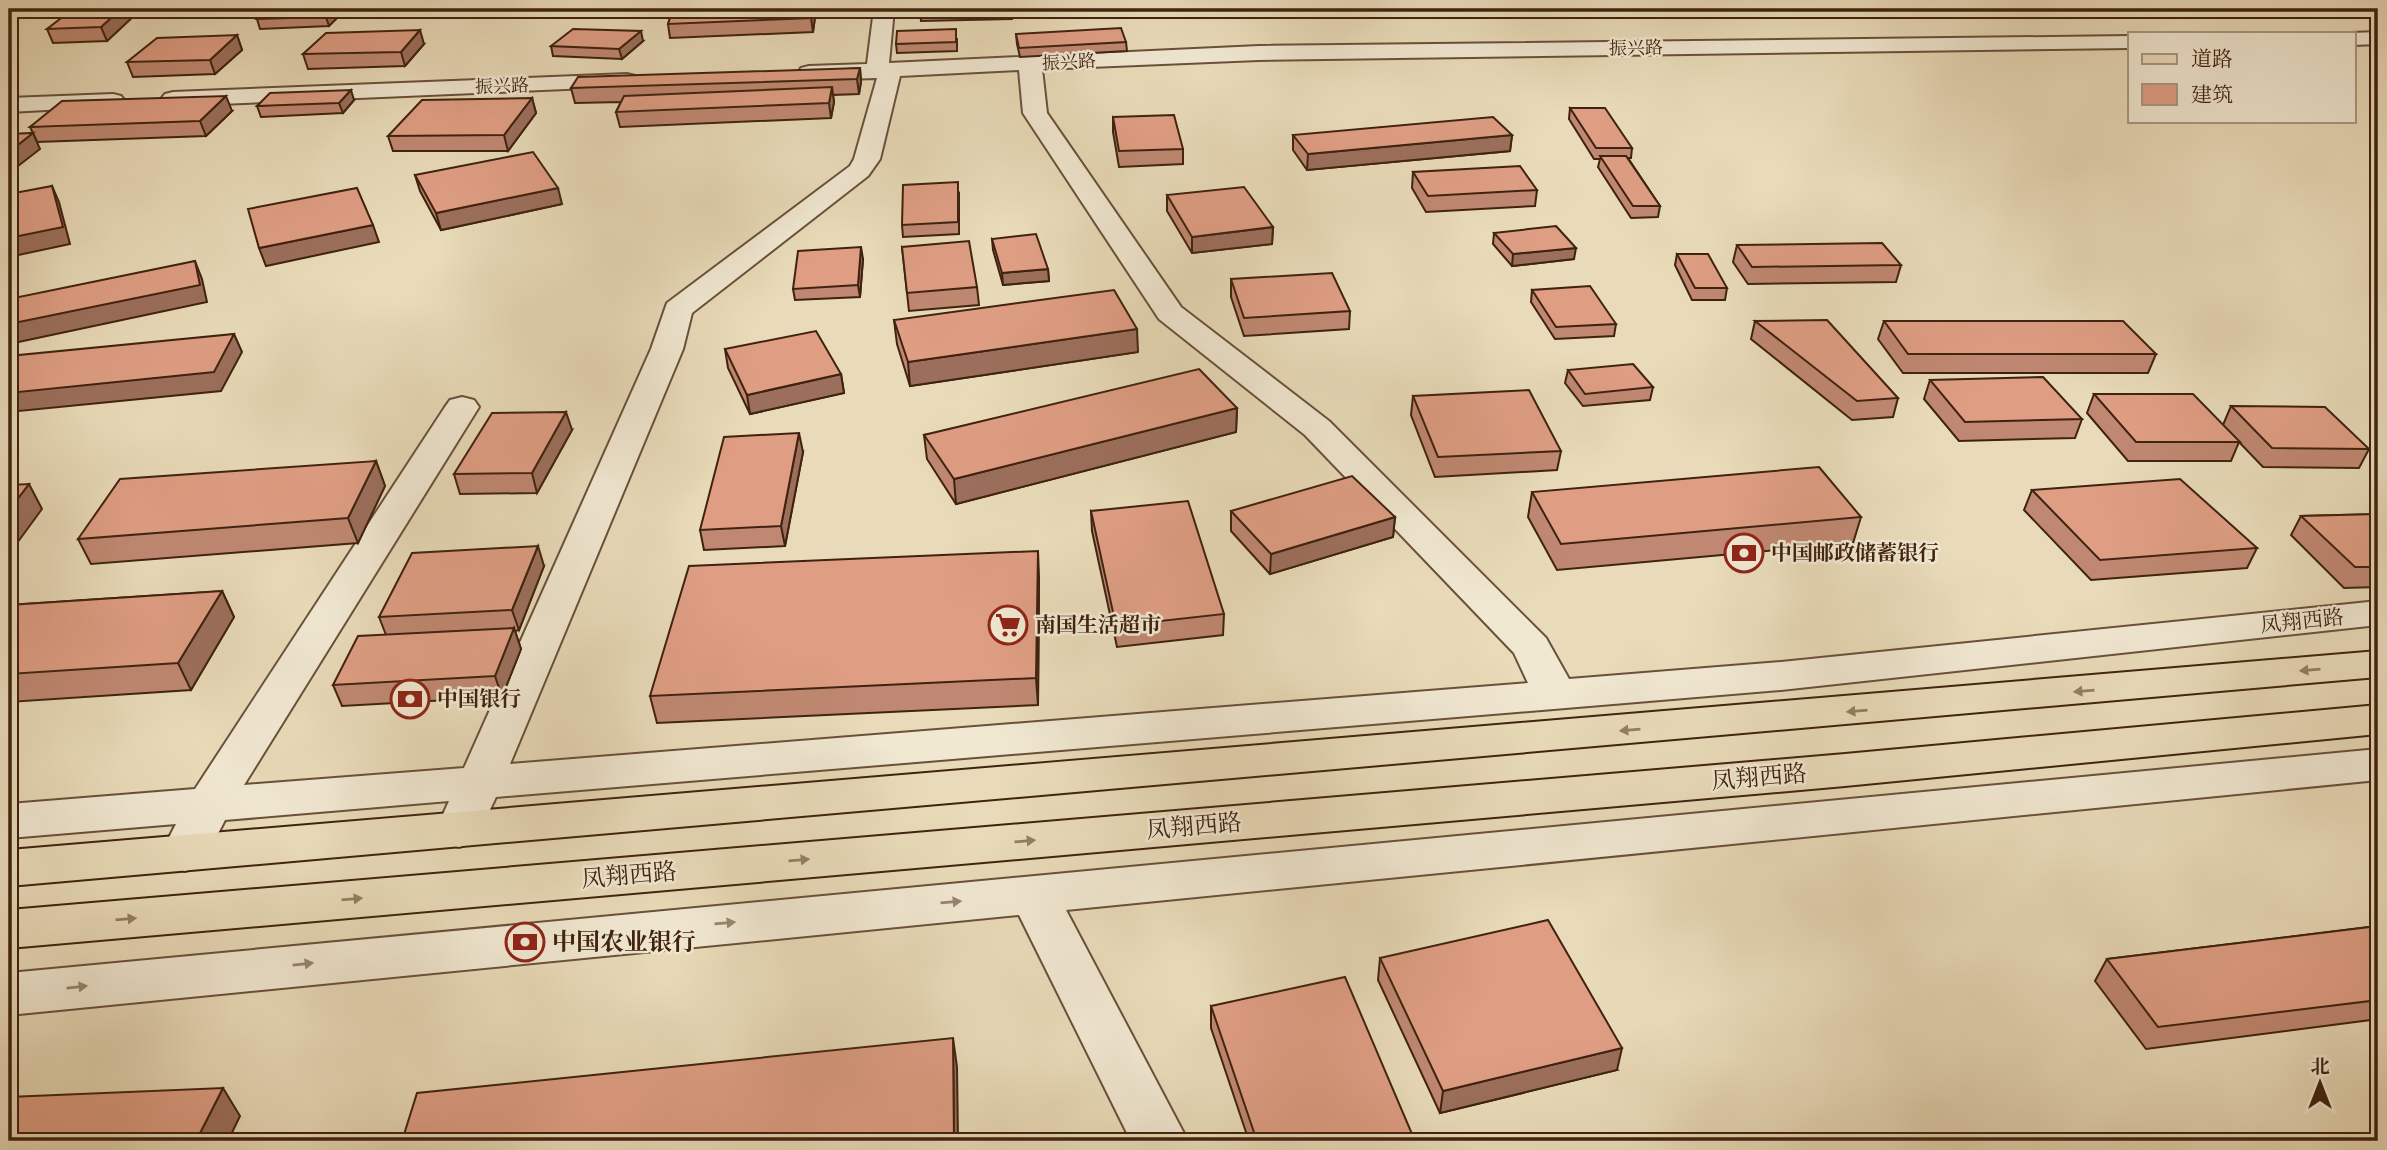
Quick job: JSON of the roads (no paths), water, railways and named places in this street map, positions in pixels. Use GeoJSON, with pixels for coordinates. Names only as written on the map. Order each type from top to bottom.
{"type":"FeatureCollection","features":[{"type":"Feature","properties":{"kind":"main road"},"geometry":{"type":"LineString","coordinates":[[9,868],[2378,664]]}},
{"type":"Feature","properties":{"kind":"main road","name":"凤翔西路"},"geometry":{"type":"LineString","coordinates":[[9,929],[1831,771],[2378,719]]}},
{"type":"Feature","properties":{"kind":"street"},"geometry":{"type":"LineString","coordinates":[[459,830],[667,349],[678,309],[859,171],[867,159],[883,70],[884,9]]}},
{"type":"Feature","properties":{"kind":"street"},"geometry":{"type":"LineString","coordinates":[[2356,39],[2378,38]]}},
{"type":"Feature","properties":{"kind":"street","name":"振兴路"},"geometry":{"type":"LineString","coordinates":[[784,74],[1259,52],[2128,42]]}},
{"type":"Feature","properties":{"kind":"street"},"geometry":{"type":"LineString","coordinates":[[1030,64],[1035,113],[1170,313],[1317,428],[1532,647],[1555,694]]}},
{"type":"Feature","properties":{"kind":"street","name":"振兴路"},"geometry":{"type":"LineString","coordinates":[[156,99],[649,80]]}},
{"type":"Feature","properties":{"kind":"street"},"geometry":{"type":"LineString","coordinates":[[9,105],[129,100]]}},
{"type":"Feature","properties":{"kind":"street"},"geometry":{"type":"LineString","coordinates":[[185,853],[210,803],[462,407]]}},
{"type":"Feature","properties":{"kind":"street","name":"凤翔西路"},"geometry":{"type":"LineString","coordinates":[[9,821],[481,780],[1781,676],[2378,613]]}},
{"type":"Feature","properties":{"kind":"street"},"geometry":{"type":"LineString","coordinates":[[11,992],[2378,764]]}},
{"type":"Feature","properties":{"kind":"street"},"geometry":{"type":"LineString","coordinates":[[1033,894],[1160,1141]]}},
{"type":"Feature","properties":{"kind":"place","name":"中国邮政储蓄银行"},"geometry":{"type":"Point","coordinates":[1744,553]}},
{"type":"Feature","properties":{"kind":"place","name":"南国生活超市"},"geometry":{"type":"Point","coordinates":[1008,625]}},
{"type":"Feature","properties":{"kind":"place","name":"中国银行"},"geometry":{"type":"Point","coordinates":[410,699]}},
{"type":"Feature","properties":{"kind":"place","name":"中国农业银行"},"geometry":{"type":"Point","coordinates":[525,942]}}]}
